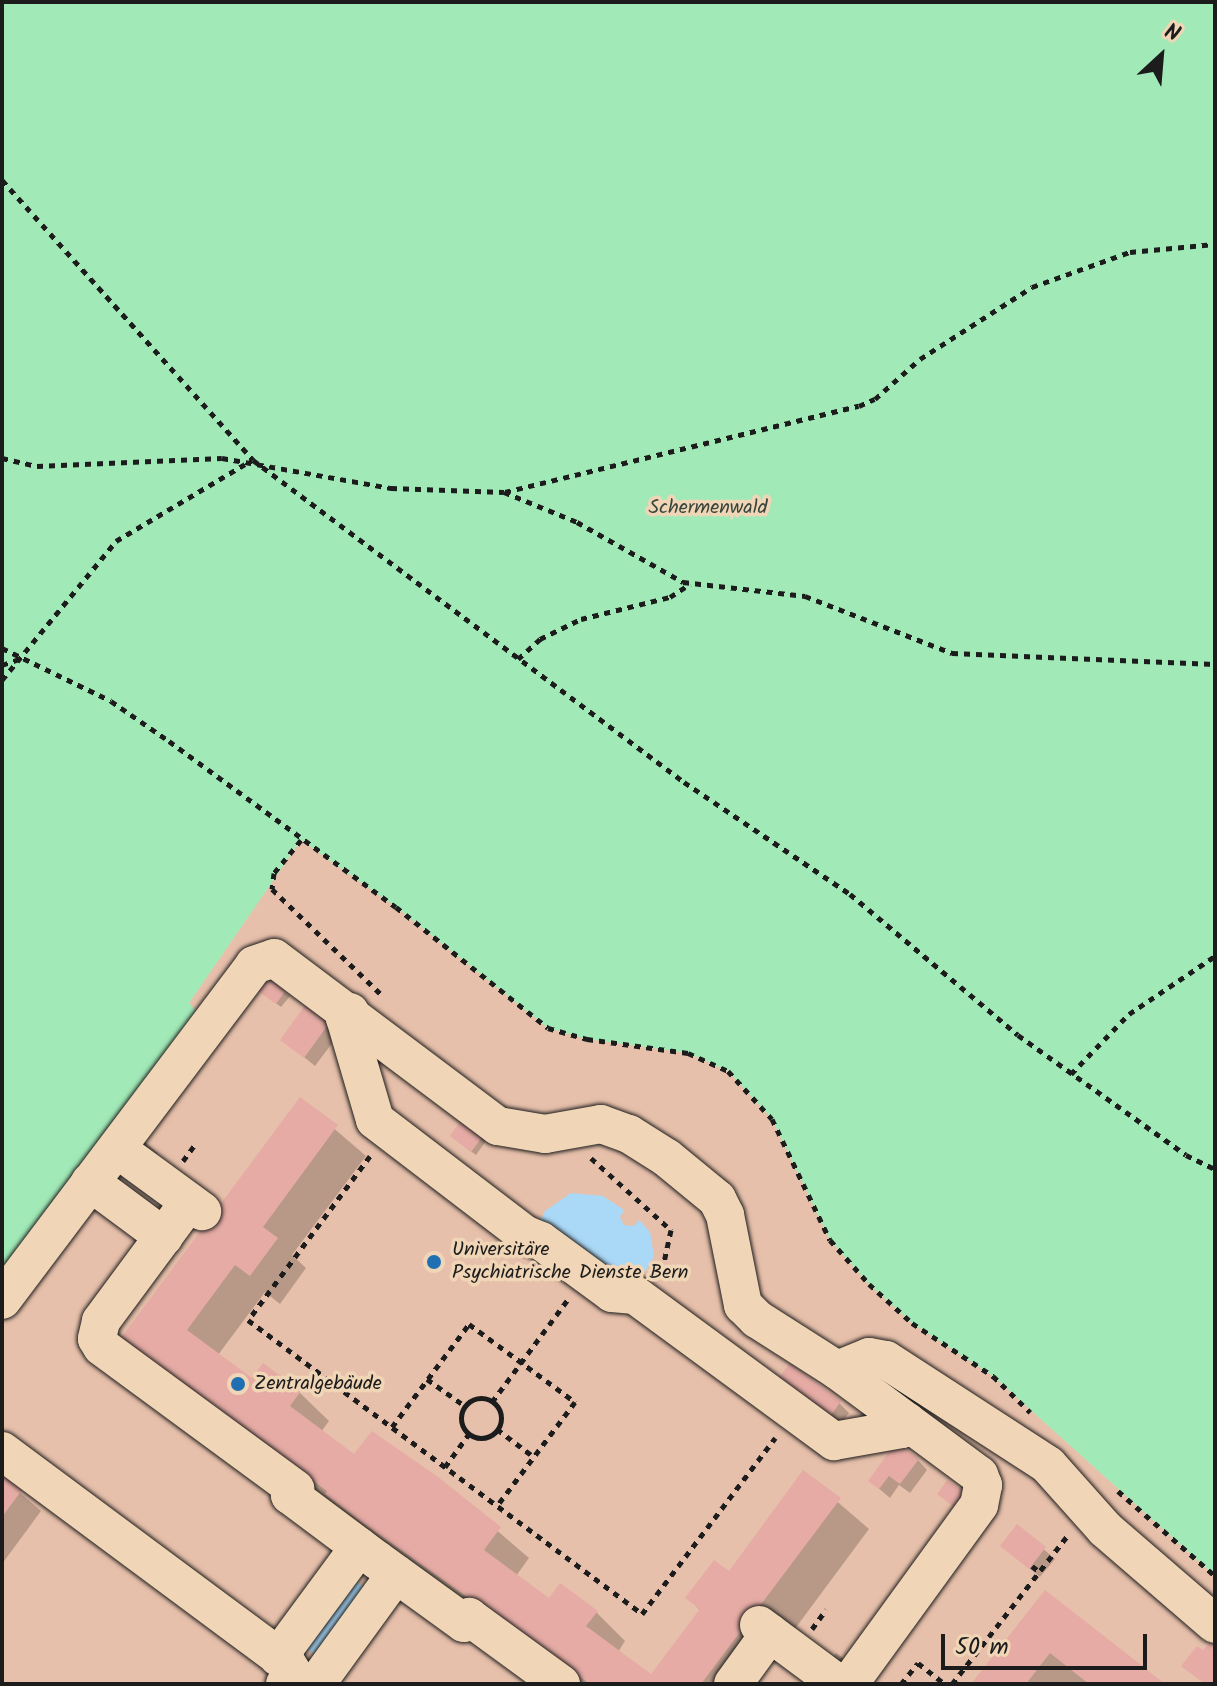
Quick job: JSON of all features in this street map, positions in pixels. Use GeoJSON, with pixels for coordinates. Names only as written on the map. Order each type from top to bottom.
{"type":"FeatureCollection","features":[{"type":"Feature","properties":{"kind":"lane"},"geometry":{"type":"LineString","coordinates":[[2,1300],[261,958],[279,960],[498,1126],[527,1134],[601,1124],[617,1128],[701,1184],[725,1215],[743,1305],[808,1356],[837,1370],[973,1468],[983,1485],[983,1497],[843,1683],[764,1629],[743,1681]]}},
{"type":"Feature","properties":{"kind":"lane"},"geometry":{"type":"LineString","coordinates":[[350,1012],[345,1018],[375,1120],[387,1133],[612,1293],[635,1295],[834,1441],[902,1429],[907,1421]]}},
{"type":"Feature","properties":{"kind":"lane"},"geometry":{"type":"LineString","coordinates":[[124,1154],[196,1206],[164,1237],[101,1321],[97,1339],[102,1347],[295,1489],[290,1495],[359,1547],[464,1623],[469,1617],[561,1684]]}},
{"type":"Feature","properties":{"kind":"lane"},"geometry":{"type":"LineString","coordinates":[[90,1182],[164,1237]]}},
{"type":"Feature","properties":{"kind":"lane"},"geometry":{"type":"LineString","coordinates":[[837,1370],[869,1357],[886,1360],[1102,1499],[1215,1624]]}},
{"type":"Feature","properties":{"kind":"lane"},"geometry":{"type":"LineString","coordinates":[[2,1451],[282,1670],[359,1547]]}},
{"type":"Feature","properties":{"kind":"lane"},"geometry":{"type":"LineString","coordinates":[[316,1684],[396,1574]]}},
{"type":"Feature","properties":{"kind":"path"},"geometry":{"type":"LineString","coordinates":[[2,180],[253,460],[793,860],[850,894],[1071,1074],[1186,1155],[1215,1169]]}},
{"type":"Feature","properties":{"kind":"path"},"geometry":{"type":"LineString","coordinates":[[2,458],[37,466],[253,460],[391,488],[504,492],[859,406],[875,399],[932,351],[1032,287],[1130,252],[1215,244]]}},
{"type":"Feature","properties":{"kind":"path"},"geometry":{"type":"LineString","coordinates":[[2,680],[116,541],[253,460]]}},
{"type":"Feature","properties":{"kind":"path"},"geometry":{"type":"LineString","coordinates":[[504,492],[577,522],[656,571],[692,583],[805,596],[952,653],[1215,664]]}},
{"type":"Feature","properties":{"kind":"path"},"geometry":{"type":"LineString","coordinates":[[518,659],[540,639],[581,619],[670,597],[692,583]]}},
{"type":"Feature","properties":{"kind":"path"},"geometry":{"type":"LineString","coordinates":[[2,648],[111,701],[396,907],[548,1028],[587,1039],[688,1053],[728,1071],[772,1119],[830,1240],[869,1284],[912,1323],[993,1376],[1035,1417]]}},
{"type":"Feature","properties":{"kind":"path"},"geometry":{"type":"LineString","coordinates":[[2,665],[23,658]]}},
{"type":"Feature","properties":{"kind":"path"},"geometry":{"type":"LineString","coordinates":[[301,840],[274,873],[272,889],[396,1008]]}},
{"type":"Feature","properties":{"kind":"path"},"geometry":{"type":"LineString","coordinates":[[1071,1074],[1129,1014],[1215,956]]}},
{"type":"Feature","properties":{"kind":"path"},"geometry":{"type":"LineString","coordinates":[[566,1130],[671,1230],[650,1306]]}},
{"type":"Feature","properties":{"kind":"path"},"geometry":{"type":"LineString","coordinates":[[387,1133],[248,1320],[642,1614],[795,1412]]}},
{"type":"Feature","properties":{"kind":"path"},"geometry":{"type":"LineString","coordinates":[[492,1402],[587,1275]]}},
{"type":"Feature","properties":{"kind":"path"},"geometry":{"type":"LineString","coordinates":[[392,1427],[469,1324],[575,1402],[497,1506]]}},
{"type":"Feature","properties":{"kind":"path"},"geometry":{"type":"LineString","coordinates":[[427,1379],[465,1406]]}},
{"type":"Feature","properties":{"kind":"path"},"geometry":{"type":"LineString","coordinates":[[479,1398],[492,1402],[500,1414],[497,1429],[483,1437],[469,1434],[461,1421],[465,1406],[479,1398]]}},
{"type":"Feature","properties":{"kind":"path"},"geometry":{"type":"LineString","coordinates":[[497,1429],[534,1457]]}},
{"type":"Feature","properties":{"kind":"path"},"geometry":{"type":"LineString","coordinates":[[445,1467],[469,1434]]}},
{"type":"Feature","properties":{"kind":"path"},"geometry":{"type":"LineString","coordinates":[[952,1684],[1102,1499],[1215,1576]]}},
{"type":"Feature","properties":{"kind":"path"},"geometry":{"type":"LineString","coordinates":[[1032,1566],[1040,1572]]}},
{"type":"Feature","properties":{"kind":"path"},"geometry":{"type":"LineString","coordinates":[[901,1684],[918,1663],[945,1684]]}},
{"type":"Feature","properties":{"kind":"path"},"geometry":{"type":"LineString","coordinates":[[906,1677],[915,1684]]}},
{"type":"Feature","properties":{"kind":"shaded area","name":"Universitäre Psychiatrische Dienste Bern"},"geometry":{"type":"Polygon","coordinates":[[[301,840],[396,907],[548,1028],[587,1039],[688,1053],[728,1071],[772,1119],[830,1239],[993,1376],[1215,1576],[1215,1684],[2,1684],[2,1284],[203,1020],[189,1003],[301,840]]]}},
{"type":"Feature","properties":{"kind":"green space","name":"Schermenwald"},"geometry":{"type":"Polygon","coordinates":[[[2,2],[1215,2],[1215,1576],[993,1376],[912,1323],[869,1284],[830,1240],[772,1119],[728,1071],[688,1053],[587,1039],[548,1028],[396,907],[301,840],[189,1003],[204,1020],[2,1284],[2,2]]]}},
{"type":"Feature","properties":{"kind":"water"},"geometry":{"type":"Polygon","coordinates":[[[571,1193],[603,1196],[624,1210],[620,1217],[624,1225],[634,1226],[639,1220],[650,1232],[654,1257],[640,1280],[633,1283],[615,1273],[540,1222],[545,1211],[571,1193]]]}},
{"type":"Feature","properties":{"kind":"water"},"geometry":{"type":"Polygon","coordinates":[[[347,1575],[371,1592],[321,1659],[298,1642],[347,1575]]]}},
{"type":"Feature","properties":{"kind":"building"},"geometry":{"type":"Polygon","coordinates":[[[265,975],[286,990],[276,1004],[255,989],[265,975]]]}},
{"type":"Feature","properties":{"kind":"building"},"geometry":{"type":"Polygon","coordinates":[[[306,1004],[330,1022],[304,1058],[280,1040],[306,1004]]]}},
{"type":"Feature","properties":{"kind":"building","name":"Zentralgebäude"},"geometry":{"type":"Polygon","coordinates":[[[300,1097],[338,1125],[263,1227],[278,1238],[250,1276],[235,1265],[187,1330],[252,1378],[263,1363],[301,1391],[290,1406],[354,1454],[372,1431],[438,1477],[501,1527],[484,1550],[549,1598],[560,1583],[598,1611],[586,1626],[651,1674],[700,1609],[685,1598],[714,1560],[729,1571],[803,1470],[841,1498],[701,1684],[590,1684],[360,1521],[325,1494],[327,1491],[121,1338],[300,1097]]]}},
{"type":"Feature","properties":{"kind":"building"},"geometry":{"type":"Polygon","coordinates":[[[461,1120],[483,1136],[471,1152],[450,1136],[461,1120]]]}},
{"type":"Feature","properties":{"kind":"building"},"geometry":{"type":"Polygon","coordinates":[[[790,1363],[841,1401],[829,1418],[778,1379],[790,1363]]]}},
{"type":"Feature","properties":{"kind":"building"},"geometry":{"type":"Polygon","coordinates":[[[896,1442],[919,1459],[900,1484],[889,1476],[879,1489],[868,1481],[896,1442]]]}},
{"type":"Feature","properties":{"kind":"building"},"geometry":{"type":"Polygon","coordinates":[[[2,1474],[22,1490],[2,1517],[2,1474]]]}},
{"type":"Feature","properties":{"kind":"building"},"geometry":{"type":"Polygon","coordinates":[[[947,1480],[969,1495],[958,1510],[937,1494],[947,1480]]]}},
{"type":"Feature","properties":{"kind":"building"},"geometry":{"type":"Polygon","coordinates":[[[1017,1524],[1046,1547],[1029,1569],[1000,1546],[1017,1524]]]}},
{"type":"Feature","properties":{"kind":"building"},"geometry":{"type":"Polygon","coordinates":[[[1045,1590],[1165,1684],[1089,1684],[1050,1653],[1026,1684],[971,1684],[1045,1590]]]}},
{"type":"Feature","properties":{"kind":"building"},"geometry":{"type":"Polygon","coordinates":[[[1215,1638],[1215,1684],[1205,1684],[1181,1666],[1197,1646],[1203,1650],[1215,1638]]]}},
{"type":"Feature","properties":{"kind":"place","name":"Universitäre Psychiatrische Dienste Bern"},"geometry":{"type":"Point","coordinates":[434,1262]}},
{"type":"Feature","properties":{"kind":"place","name":"Zentralgebäude"},"geometry":{"type":"Point","coordinates":[238,1384]}}]}
